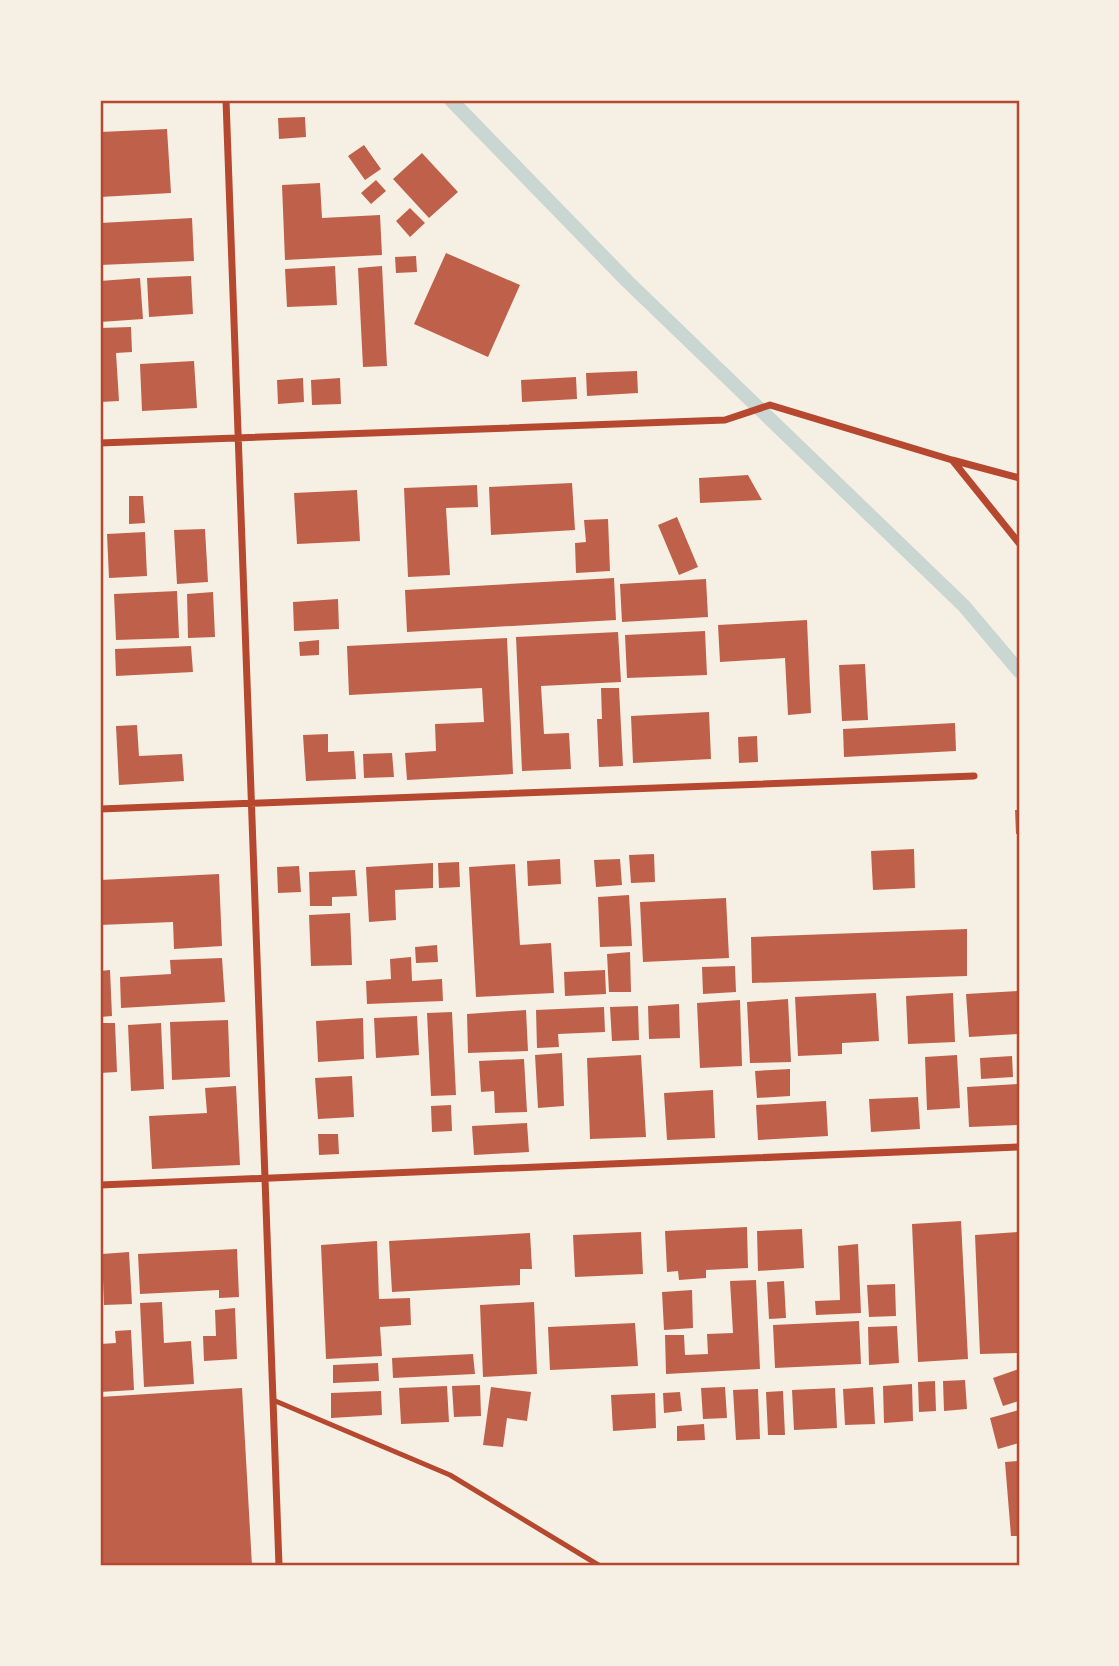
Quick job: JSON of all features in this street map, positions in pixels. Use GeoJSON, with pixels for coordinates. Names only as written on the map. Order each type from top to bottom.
{"type":"FeatureCollection","features":[{"type":"Feature","properties":{"kind":"street"},"geometry":{"type":"LineString","coordinates":[[226,100],[279,1566]]}},
{"type":"Feature","properties":{"kind":"street"},"geometry":{"type":"LineString","coordinates":[[100,443],[725,420],[770,405],[1019,478]]}},
{"type":"Feature","properties":{"kind":"street"},"geometry":{"type":"LineString","coordinates":[[952,460],[1019,543]]}},
{"type":"Feature","properties":{"kind":"street"},"geometry":{"type":"LineString","coordinates":[[100,809],[974,776]]}},
{"type":"Feature","properties":{"kind":"street"},"geometry":{"type":"LineString","coordinates":[[100,1185],[1019,1147]]}},
{"type":"Feature","properties":{"kind":"lane"},"geometry":{"type":"LineString","coordinates":[[273,1400],[450,1475],[600,1566]]}},
{"type":"Feature","properties":{"kind":"building"},"geometry":{"type":"Polygon","coordinates":[[[305,117],[306,137],[279,139],[278,118],[305,117]]]}},
{"type":"Feature","properties":{"kind":"building"},"geometry":{"type":"Polygon","coordinates":[[[167,129],[171,193],[100,197],[100,132],[167,129]]]}},
{"type":"Feature","properties":{"kind":"building"},"geometry":{"type":"Polygon","coordinates":[[[364,145],[381,169],[365,180],[348,156],[364,145]]]}},
{"type":"Feature","properties":{"kind":"building"},"geometry":{"type":"Polygon","coordinates":[[[422,153],[458,192],[429,218],[393,179],[422,153]]]}},
{"type":"Feature","properties":{"kind":"building"},"geometry":{"type":"Polygon","coordinates":[[[376,180],[386,191],[371,204],[361,193],[376,180]]]}},
{"type":"Feature","properties":{"kind":"building"},"geometry":{"type":"Polygon","coordinates":[[[320,183],[322,218],[380,215],[382,255],[285,260],[282,185],[320,183]]]}},
{"type":"Feature","properties":{"kind":"building"},"geometry":{"type":"Polygon","coordinates":[[[410,208],[425,223],[410,237],[396,221],[410,208]]]}},
{"type":"Feature","properties":{"kind":"building"},"geometry":{"type":"Polygon","coordinates":[[[192,218],[194,261],[100,265],[100,223],[192,218]]]}},
{"type":"Feature","properties":{"kind":"building"},"geometry":{"type":"Polygon","coordinates":[[[446,253],[520,285],[488,357],[414,324],[446,253]]]}},
{"type":"Feature","properties":{"kind":"building"},"geometry":{"type":"Polygon","coordinates":[[[416,256],[417,272],[396,273],[395,257],[416,256]]]}},
{"type":"Feature","properties":{"kind":"building"},"geometry":{"type":"Polygon","coordinates":[[[335,266],[337,305],[287,307],[285,269],[335,266]]]}},
{"type":"Feature","properties":{"kind":"building"},"geometry":{"type":"Polygon","coordinates":[[[382,266],[387,366],[363,367],[358,268],[382,266]]]}},
{"type":"Feature","properties":{"kind":"building"},"geometry":{"type":"Polygon","coordinates":[[[191,276],[193,314],[149,317],[147,278],[191,276]]]}},
{"type":"Feature","properties":{"kind":"building"},"geometry":{"type":"Polygon","coordinates":[[[140,278],[143,319],[100,322],[100,281],[140,278]]]}},
{"type":"Feature","properties":{"kind":"building"},"geometry":{"type":"Polygon","coordinates":[[[131,327],[132,352],[116,353],[119,401],[100,402],[100,328],[131,327]]]}},
{"type":"Feature","properties":{"kind":"building"},"geometry":{"type":"Polygon","coordinates":[[[194,361],[197,408],[142,411],[140,364],[194,361]]]}},
{"type":"Feature","properties":{"kind":"building"},"geometry":{"type":"Polygon","coordinates":[[[637,371],[638,393],[587,396],[586,373],[637,371]]]}},
{"type":"Feature","properties":{"kind":"building"},"geometry":{"type":"Polygon","coordinates":[[[576,377],[577,399],[522,402],[521,380],[576,377]]]}},
{"type":"Feature","properties":{"kind":"building"},"geometry":{"type":"Polygon","coordinates":[[[303,378],[304,402],[278,404],[277,380],[303,378]]]}},
{"type":"Feature","properties":{"kind":"building"},"geometry":{"type":"Polygon","coordinates":[[[340,378],[341,404],[312,405],[311,380],[340,378]]]}},
{"type":"Feature","properties":{"kind":"building"},"geometry":{"type":"Polygon","coordinates":[[[748,475],[762,500],[700,503],[699,478],[748,475]]]}},
{"type":"Feature","properties":{"kind":"building"},"geometry":{"type":"Polygon","coordinates":[[[572,483],[575,530],[491,535],[489,487],[572,483]]]}},
{"type":"Feature","properties":{"kind":"building"},"geometry":{"type":"Polygon","coordinates":[[[477,485],[478,507],[446,508],[450,575],[408,577],[404,488],[477,485]]]}},
{"type":"Feature","properties":{"kind":"building"},"geometry":{"type":"Polygon","coordinates":[[[357,490],[360,541],[297,544],[294,493],[357,490]]]}},
{"type":"Feature","properties":{"kind":"building"},"geometry":{"type":"Polygon","coordinates":[[[129,496],[143,496],[145,523],[129,524],[129,496]]]}},
{"type":"Feature","properties":{"kind":"building"},"geometry":{"type":"Polygon","coordinates":[[[677,517],[698,567],[679,575],[658,525],[677,517]]]}},
{"type":"Feature","properties":{"kind":"building"},"geometry":{"type":"Polygon","coordinates":[[[608,519],[610,571],[576,573],[575,543],[586,542],[584,520],[608,519]]]}},
{"type":"Feature","properties":{"kind":"building"},"geometry":{"type":"Polygon","coordinates":[[[205,529],[208,582],[177,584],[174,530],[205,529]]]}},
{"type":"Feature","properties":{"kind":"building"},"geometry":{"type":"Polygon","coordinates":[[[145,532],[147,576],[109,578],[107,534],[145,532]]]}},
{"type":"Feature","properties":{"kind":"building"},"geometry":{"type":"Polygon","coordinates":[[[614,578],[616,620],[407,632],[405,590],[614,578]]]}},
{"type":"Feature","properties":{"kind":"building"},"geometry":{"type":"Polygon","coordinates":[[[706,579],[708,617],[622,622],[620,584],[706,579]]]}},
{"type":"Feature","properties":{"kind":"building"},"geometry":{"type":"Polygon","coordinates":[[[177,591],[179,638],[116,640],[114,594],[177,591]]]}},
{"type":"Feature","properties":{"kind":"building"},"geometry":{"type":"Polygon","coordinates":[[[213,592],[215,637],[188,638],[187,594],[213,592]]]}},
{"type":"Feature","properties":{"kind":"building"},"geometry":{"type":"Polygon","coordinates":[[[338,599],[339,629],[294,631],[293,602],[338,599]]]}},
{"type":"Feature","properties":{"kind":"building"},"geometry":{"type":"Polygon","coordinates":[[[807,620],[811,713],[788,715],[785,658],[720,662],[718,625],[807,620]]]}},
{"type":"Feature","properties":{"kind":"building"},"geometry":{"type":"Polygon","coordinates":[[[705,631],[707,675],[627,678],[625,635],[705,631]]]}},
{"type":"Feature","properties":{"kind":"building"},"geometry":{"type":"Polygon","coordinates":[[[618,632],[621,682],[541,686],[544,734],[569,733],[571,769],[522,771],[516,637],[618,632]]]}},
{"type":"Feature","properties":{"kind":"building"},"geometry":{"type":"Polygon","coordinates":[[[507,638],[513,774],[407,780],[405,753],[436,751],[435,724],[484,722],[482,688],[349,695],[347,646],[507,638]]]}},
{"type":"Feature","properties":{"kind":"building"},"geometry":{"type":"Polygon","coordinates":[[[319,640],[319,655],[300,656],[299,642],[319,640]]]}},
{"type":"Feature","properties":{"kind":"building"},"geometry":{"type":"Polygon","coordinates":[[[191,646],[193,672],[116,676],[115,649],[191,646]]]}},
{"type":"Feature","properties":{"kind":"building"},"geometry":{"type":"Polygon","coordinates":[[[865,664],[868,720],[842,721],[839,665],[865,664]]]}},
{"type":"Feature","properties":{"kind":"building"},"geometry":{"type":"Polygon","coordinates":[[[601,688],[619,688],[623,766],[599,767],[597,719],[602,719],[601,688]]]}},
{"type":"Feature","properties":{"kind":"building"},"geometry":{"type":"Polygon","coordinates":[[[709,712],[711,759],[633,763],[631,716],[709,712]]]}},
{"type":"Feature","properties":{"kind":"building"},"geometry":{"type":"Polygon","coordinates":[[[955,723],[956,751],[844,757],[843,729],[955,723]]]}},
{"type":"Feature","properties":{"kind":"building"},"geometry":{"type":"Polygon","coordinates":[[[137,725],[139,756],[182,754],[184,781],[119,785],[116,726],[137,725]]]}},
{"type":"Feature","properties":{"kind":"building"},"geometry":{"type":"Polygon","coordinates":[[[328,734],[328,752],[354,751],[356,779],[306,781],[303,735],[328,734]]]}},
{"type":"Feature","properties":{"kind":"building"},"geometry":{"type":"Polygon","coordinates":[[[757,736],[758,762],[739,763],[738,737],[757,736]]]}},
{"type":"Feature","properties":{"kind":"building"},"geometry":{"type":"Polygon","coordinates":[[[392,753],[394,777],[364,778],[363,754],[392,753]]]}},
{"type":"Feature","properties":{"kind":"building"},"geometry":{"type":"Polygon","coordinates":[[[1015,810],[1019,810],[1019,834],[1016,834],[1015,810]]]}},
{"type":"Feature","properties":{"kind":"building"},"geometry":{"type":"Polygon","coordinates":[[[914,849],[915,888],[873,890],[871,851],[914,849]]]}},
{"type":"Feature","properties":{"kind":"building"},"geometry":{"type":"Polygon","coordinates":[[[654,854],[655,882],[631,883],[629,855],[654,854]]]}},
{"type":"Feature","properties":{"kind":"building"},"geometry":{"type":"Polygon","coordinates":[[[560,859],[561,884],[528,886],[527,861],[560,859]]]}},
{"type":"Feature","properties":{"kind":"building"},"geometry":{"type":"Polygon","coordinates":[[[620,859],[622,885],[596,887],[594,860],[620,859]]]}},
{"type":"Feature","properties":{"kind":"building"},"geometry":{"type":"Polygon","coordinates":[[[459,862],[460,887],[439,888],[438,863],[459,862]]]}},
{"type":"Feature","properties":{"kind":"building"},"geometry":{"type":"Polygon","coordinates":[[[433,863],[433,888],[395,890],[396,920],[369,922],[366,867],[433,863]]]}},
{"type":"Feature","properties":{"kind":"building"},"geometry":{"type":"Polygon","coordinates":[[[515,864],[520,945],[551,943],[554,993],[476,997],[469,867],[515,864]]]}},
{"type":"Feature","properties":{"kind":"building"},"geometry":{"type":"Polygon","coordinates":[[[299,866],[301,892],[278,893],[277,867],[299,866]]]}},
{"type":"Feature","properties":{"kind":"building"},"geometry":{"type":"Polygon","coordinates":[[[355,870],[357,896],[332,897],[332,906],[310,906],[309,872],[355,870]]]}},
{"type":"Feature","properties":{"kind":"building"},"geometry":{"type":"Polygon","coordinates":[[[219,874],[222,946],[174,949],[173,922],[100,925],[100,880],[219,874]]]}},
{"type":"Feature","properties":{"kind":"building"},"geometry":{"type":"Polygon","coordinates":[[[629,895],[632,946],[600,947],[598,897],[629,895]]]}},
{"type":"Feature","properties":{"kind":"building"},"geometry":{"type":"Polygon","coordinates":[[[726,898],[729,958],[643,962],[640,902],[726,898]]]}},
{"type":"Feature","properties":{"kind":"building"},"geometry":{"type":"Polygon","coordinates":[[[350,913],[352,965],[311,966],[309,915],[350,913]]]}},
{"type":"Feature","properties":{"kind":"building"},"geometry":{"type":"Polygon","coordinates":[[[967,929],[967,976],[752,983],[751,937],[967,929]]]}},
{"type":"Feature","properties":{"kind":"building"},"geometry":{"type":"Polygon","coordinates":[[[437,945],[438,962],[416,963],[415,947],[437,945]]]}},
{"type":"Feature","properties":{"kind":"building"},"geometry":{"type":"Polygon","coordinates":[[[630,952],[631,992],[609,992],[607,954],[630,952]]]}},
{"type":"Feature","properties":{"kind":"building"},"geometry":{"type":"Polygon","coordinates":[[[411,957],[412,981],[442,979],[443,1001],[367,1004],[366,981],[391,979],[390,959],[411,957]]]}},
{"type":"Feature","properties":{"kind":"building"},"geometry":{"type":"Polygon","coordinates":[[[222,958],[225,1002],[121,1008],[120,977],[171,974],[170,960],[222,958]]]}},
{"type":"Feature","properties":{"kind":"building"},"geometry":{"type":"Polygon","coordinates":[[[735,966],[736,992],[703,994],[702,967],[735,966]]]}},
{"type":"Feature","properties":{"kind":"building"},"geometry":{"type":"Polygon","coordinates":[[[110,970],[112,1016],[100,1017],[100,971],[110,970]]]}},
{"type":"Feature","properties":{"kind":"building"},"geometry":{"type":"Polygon","coordinates":[[[605,970],[606,994],[565,996],[564,972],[605,970]]]}},
{"type":"Feature","properties":{"kind":"building"},"geometry":{"type":"Polygon","coordinates":[[[1019,991],[1019,1034],[969,1037],[966,994],[1019,991]]]}},
{"type":"Feature","properties":{"kind":"building"},"geometry":{"type":"Polygon","coordinates":[[[876,993],[879,1041],[842,1043],[842,1054],[798,1056],[795,997],[876,993]]]}},
{"type":"Feature","properties":{"kind":"building"},"geometry":{"type":"Polygon","coordinates":[[[953,993],[955,1042],[908,1044],[906,996],[953,993]]]}},
{"type":"Feature","properties":{"kind":"building"},"geometry":{"type":"Polygon","coordinates":[[[788,999],[791,1062],[750,1063],[747,1002],[788,999]]]}},
{"type":"Feature","properties":{"kind":"building"},"geometry":{"type":"Polygon","coordinates":[[[740,1000],[742,1066],[700,1068],[697,1003],[740,1000]]]}},
{"type":"Feature","properties":{"kind":"building"},"geometry":{"type":"Polygon","coordinates":[[[679,1004],[680,1038],[649,1039],[648,1006],[679,1004]]]}},
{"type":"Feature","properties":{"kind":"building"},"geometry":{"type":"Polygon","coordinates":[[[638,1006],[639,1040],[612,1041],[610,1007],[638,1006]]]}},
{"type":"Feature","properties":{"kind":"building"},"geometry":{"type":"Polygon","coordinates":[[[604,1007],[605,1032],[558,1034],[559,1047],[537,1048],[536,1010],[604,1007]]]}},
{"type":"Feature","properties":{"kind":"building"},"geometry":{"type":"Polygon","coordinates":[[[526,1010],[528,1051],[468,1053],[467,1014],[526,1010]]]}},
{"type":"Feature","properties":{"kind":"building"},"geometry":{"type":"Polygon","coordinates":[[[452,1012],[456,1095],[431,1096],[427,1013],[452,1012]]]}},
{"type":"Feature","properties":{"kind":"building"},"geometry":{"type":"Polygon","coordinates":[[[417,1016],[419,1055],[376,1058],[374,1018],[417,1016]]]}},
{"type":"Feature","properties":{"kind":"building"},"geometry":{"type":"Polygon","coordinates":[[[363,1018],[364,1059],[318,1062],[316,1021],[363,1018]]]}},
{"type":"Feature","properties":{"kind":"building"},"geometry":{"type":"Polygon","coordinates":[[[228,1020],[230,1077],[172,1080],[170,1022],[228,1020]]]}},
{"type":"Feature","properties":{"kind":"building"},"geometry":{"type":"Polygon","coordinates":[[[100,1023],[115,1023],[117,1072],[100,1073],[100,1023]]]}},
{"type":"Feature","properties":{"kind":"building"},"geometry":{"type":"Polygon","coordinates":[[[161,1023],[164,1089],[131,1091],[128,1025],[161,1023]]]}},
{"type":"Feature","properties":{"kind":"building"},"geometry":{"type":"Polygon","coordinates":[[[562,1053],[564,1106],[538,1108],[535,1055],[562,1053]]]}},
{"type":"Feature","properties":{"kind":"building"},"geometry":{"type":"Polygon","coordinates":[[[641,1055],[646,1137],[590,1139],[587,1058],[641,1055]]]}},
{"type":"Feature","properties":{"kind":"building"},"geometry":{"type":"Polygon","coordinates":[[[957,1055],[960,1108],[927,1110],[925,1057],[957,1055]]]}},
{"type":"Feature","properties":{"kind":"building"},"geometry":{"type":"Polygon","coordinates":[[[1012,1056],[1013,1077],[981,1079],[980,1058],[1012,1056]]]}},
{"type":"Feature","properties":{"kind":"building"},"geometry":{"type":"Polygon","coordinates":[[[524,1059],[527,1112],[495,1113],[494,1091],[481,1092],[479,1061],[524,1059]]]}},
{"type":"Feature","properties":{"kind":"building"},"geometry":{"type":"Polygon","coordinates":[[[790,1069],[790,1096],[757,1098],[755,1071],[790,1069]]]}},
{"type":"Feature","properties":{"kind":"building"},"geometry":{"type":"Polygon","coordinates":[[[352,1076],[354,1117],[318,1119],[315,1078],[352,1076]]]}},
{"type":"Feature","properties":{"kind":"building"},"geometry":{"type":"Polygon","coordinates":[[[1019,1084],[1019,1125],[969,1127],[967,1087],[1019,1084]]]}},
{"type":"Feature","properties":{"kind":"building"},"geometry":{"type":"Polygon","coordinates":[[[236,1086],[240,1165],[152,1169],[149,1116],[207,1113],[205,1088],[236,1086]]]}},
{"type":"Feature","properties":{"kind":"building"},"geometry":{"type":"Polygon","coordinates":[[[713,1090],[715,1138],[667,1140],[664,1093],[713,1090]]]}},
{"type":"Feature","properties":{"kind":"building"},"geometry":{"type":"Polygon","coordinates":[[[918,1097],[920,1129],[871,1132],[869,1099],[918,1097]]]}},
{"type":"Feature","properties":{"kind":"building"},"geometry":{"type":"Polygon","coordinates":[[[826,1101],[828,1136],[758,1140],[756,1105],[826,1101]]]}},
{"type":"Feature","properties":{"kind":"building"},"geometry":{"type":"Polygon","coordinates":[[[451,1105],[452,1131],[432,1132],[431,1106],[451,1105]]]}},
{"type":"Feature","properties":{"kind":"building"},"geometry":{"type":"Polygon","coordinates":[[[527,1123],[529,1152],[474,1155],[472,1126],[527,1123]]]}},
{"type":"Feature","properties":{"kind":"building"},"geometry":{"type":"Polygon","coordinates":[[[318,1134],[338,1134],[339,1154],[319,1155],[318,1134]]]}},
{"type":"Feature","properties":{"kind":"building"},"geometry":{"type":"Polygon","coordinates":[[[961,1221],[968,1359],[918,1362],[912,1224],[961,1221]]]}},
{"type":"Feature","properties":{"kind":"building"},"geometry":{"type":"Polygon","coordinates":[[[747,1227],[748,1268],[706,1270],[706,1278],[679,1280],[678,1271],[667,1272],[665,1231],[747,1227]]]}},
{"type":"Feature","properties":{"kind":"building"},"geometry":{"type":"Polygon","coordinates":[[[802,1229],[804,1268],[758,1271],[757,1231],[802,1229]]]}},
{"type":"Feature","properties":{"kind":"building"},"geometry":{"type":"Polygon","coordinates":[[[641,1232],[643,1274],[575,1277],[573,1235],[641,1232]]]}},
{"type":"Feature","properties":{"kind":"building"},"geometry":{"type":"Polygon","coordinates":[[[1018,1232],[1019,1353],[980,1354],[975,1235],[1018,1232]]]}},
{"type":"Feature","properties":{"kind":"building"},"geometry":{"type":"Polygon","coordinates":[[[530,1233],[532,1269],[520,1269],[520,1285],[392,1292],[389,1241],[530,1233]]]}},
{"type":"Feature","properties":{"kind":"building"},"geometry":{"type":"Polygon","coordinates":[[[377,1241],[379,1299],[410,1298],[411,1325],[380,1327],[382,1356],[326,1359],[321,1245],[377,1241]]]}},
{"type":"Feature","properties":{"kind":"building"},"geometry":{"type":"Polygon","coordinates":[[[858,1244],[861,1313],[816,1315],[815,1301],[840,1300],[838,1246],[858,1244]]]}},
{"type":"Feature","properties":{"kind":"building"},"geometry":{"type":"Polygon","coordinates":[[[237,1249],[239,1297],[219,1298],[219,1290],[140,1294],[138,1254],[237,1249]]]}},
{"type":"Feature","properties":{"kind":"building"},"geometry":{"type":"Polygon","coordinates":[[[129,1252],[132,1304],[104,1305],[102,1254],[129,1252]]]}},
{"type":"Feature","properties":{"kind":"building"},"geometry":{"type":"Polygon","coordinates":[[[756,1280],[760,1369],[666,1374],[665,1335],[684,1335],[685,1355],[708,1354],[707,1334],[733,1333],[730,1281],[756,1280]]]}},
{"type":"Feature","properties":{"kind":"building"},"geometry":{"type":"Polygon","coordinates":[[[784,1281],[786,1318],[769,1319],[767,1282],[784,1281]]]}},
{"type":"Feature","properties":{"kind":"building"},"geometry":{"type":"Polygon","coordinates":[[[895,1284],[896,1316],[869,1317],[867,1285],[895,1284]]]}},
{"type":"Feature","properties":{"kind":"building"},"geometry":{"type":"Polygon","coordinates":[[[692,1290],[693,1328],[664,1330],[662,1292],[692,1290]]]}},
{"type":"Feature","properties":{"kind":"building"},"geometry":{"type":"Polygon","coordinates":[[[162,1302],[164,1343],[191,1341],[194,1384],[144,1387],[140,1303],[162,1302]]]}},
{"type":"Feature","properties":{"kind":"building"},"geometry":{"type":"Polygon","coordinates":[[[534,1302],[537,1374],[483,1377],[480,1305],[534,1302]]]}},
{"type":"Feature","properties":{"kind":"building"},"geometry":{"type":"Polygon","coordinates":[[[235,1308],[237,1359],[204,1361],[203,1336],[216,1336],[215,1310],[235,1308]]]}},
{"type":"Feature","properties":{"kind":"building"},"geometry":{"type":"Polygon","coordinates":[[[859,1321],[861,1364],[775,1368],[773,1325],[859,1321]]]}},
{"type":"Feature","properties":{"kind":"building"},"geometry":{"type":"Polygon","coordinates":[[[635,1323],[638,1366],[550,1370],[548,1327],[635,1323]]]}},
{"type":"Feature","properties":{"kind":"building"},"geometry":{"type":"Polygon","coordinates":[[[897,1326],[899,1363],[869,1365],[868,1327],[897,1326]]]}},
{"type":"Feature","properties":{"kind":"building"},"geometry":{"type":"Polygon","coordinates":[[[131,1330],[134,1390],[100,1392],[100,1344],[116,1343],[115,1331],[131,1330]]]}},
{"type":"Feature","properties":{"kind":"building"},"geometry":{"type":"Polygon","coordinates":[[[473,1354],[475,1374],[393,1378],[392,1358],[473,1354]]]}},
{"type":"Feature","properties":{"kind":"building"},"geometry":{"type":"Polygon","coordinates":[[[378,1363],[379,1381],[333,1383],[333,1365],[378,1363]]]}},
{"type":"Feature","properties":{"kind":"building"},"geometry":{"type":"Polygon","coordinates":[[[1019,1369],[1019,1401],[1003,1406],[993,1378],[1019,1369]]]}},
{"type":"Feature","properties":{"kind":"building"},"geometry":{"type":"Polygon","coordinates":[[[965,1380],[967,1409],[944,1411],[943,1381],[965,1380]]]}},
{"type":"Feature","properties":{"kind":"building"},"geometry":{"type":"Polygon","coordinates":[[[935,1381],[936,1411],[919,1412],[918,1382],[935,1381]]]}},
{"type":"Feature","properties":{"kind":"building"},"geometry":{"type":"Polygon","coordinates":[[[912,1384],[913,1421],[884,1423],[883,1386],[912,1384]]]}},
{"type":"Feature","properties":{"kind":"building"},"geometry":{"type":"Polygon","coordinates":[[[480,1385],[481,1416],[454,1417],[452,1386],[480,1385]]]}},
{"type":"Feature","properties":{"kind":"building"},"geometry":{"type":"Polygon","coordinates":[[[447,1386],[449,1422],[401,1424],[399,1388],[447,1386]]]}},
{"type":"Feature","properties":{"kind":"building"},"geometry":{"type":"Polygon","coordinates":[[[491,1387],[531,1392],[527,1421],[507,1418],[503,1447],[483,1445],[491,1387]]]}},
{"type":"Feature","properties":{"kind":"building"},"geometry":{"type":"Polygon","coordinates":[[[725,1387],[727,1418],[703,1419],[701,1388],[725,1387]]]}},
{"type":"Feature","properties":{"kind":"building"},"geometry":{"type":"Polygon","coordinates":[[[873,1387],[875,1424],[845,1425],[843,1389],[873,1387]]]}},
{"type":"Feature","properties":{"kind":"building"},"geometry":{"type":"Polygon","coordinates":[[[242,1388],[252,1566],[100,1566],[100,1397],[242,1388]]]}},
{"type":"Feature","properties":{"kind":"building"},"geometry":{"type":"Polygon","coordinates":[[[835,1388],[837,1428],[794,1430],[792,1390],[835,1388]]]}},
{"type":"Feature","properties":{"kind":"building"},"geometry":{"type":"Polygon","coordinates":[[[758,1389],[760,1439],[736,1440],[733,1390],[758,1389]]]}},
{"type":"Feature","properties":{"kind":"building"},"geometry":{"type":"Polygon","coordinates":[[[381,1391],[382,1415],[331,1418],[331,1393],[381,1391]]]}},
{"type":"Feature","properties":{"kind":"building"},"geometry":{"type":"Polygon","coordinates":[[[783,1391],[785,1435],[768,1435],[766,1392],[783,1391]]]}},
{"type":"Feature","properties":{"kind":"building"},"geometry":{"type":"Polygon","coordinates":[[[680,1392],[682,1411],[664,1413],[663,1393],[680,1392]]]}},
{"type":"Feature","properties":{"kind":"building"},"geometry":{"type":"Polygon","coordinates":[[[655,1393],[656,1428],[613,1431],[611,1395],[655,1393]]]}},
{"type":"Feature","properties":{"kind":"building"},"geometry":{"type":"Polygon","coordinates":[[[1019,1410],[1019,1443],[998,1449],[990,1418],[1019,1410]]]}},
{"type":"Feature","properties":{"kind":"building"},"geometry":{"type":"Polygon","coordinates":[[[704,1424],[705,1440],[677,1441],[677,1426],[704,1424]]]}},
{"type":"Feature","properties":{"kind":"building"},"geometry":{"type":"Polygon","coordinates":[[[1019,1461],[1019,1536],[1011,1536],[1005,1462],[1019,1461]]]}},
{"type":"Feature","properties":{"kind":"waterway"},"geometry":{"type":"LineString","coordinates":[[451,100],[627,281],[964,606],[1019,671]]}}]}
